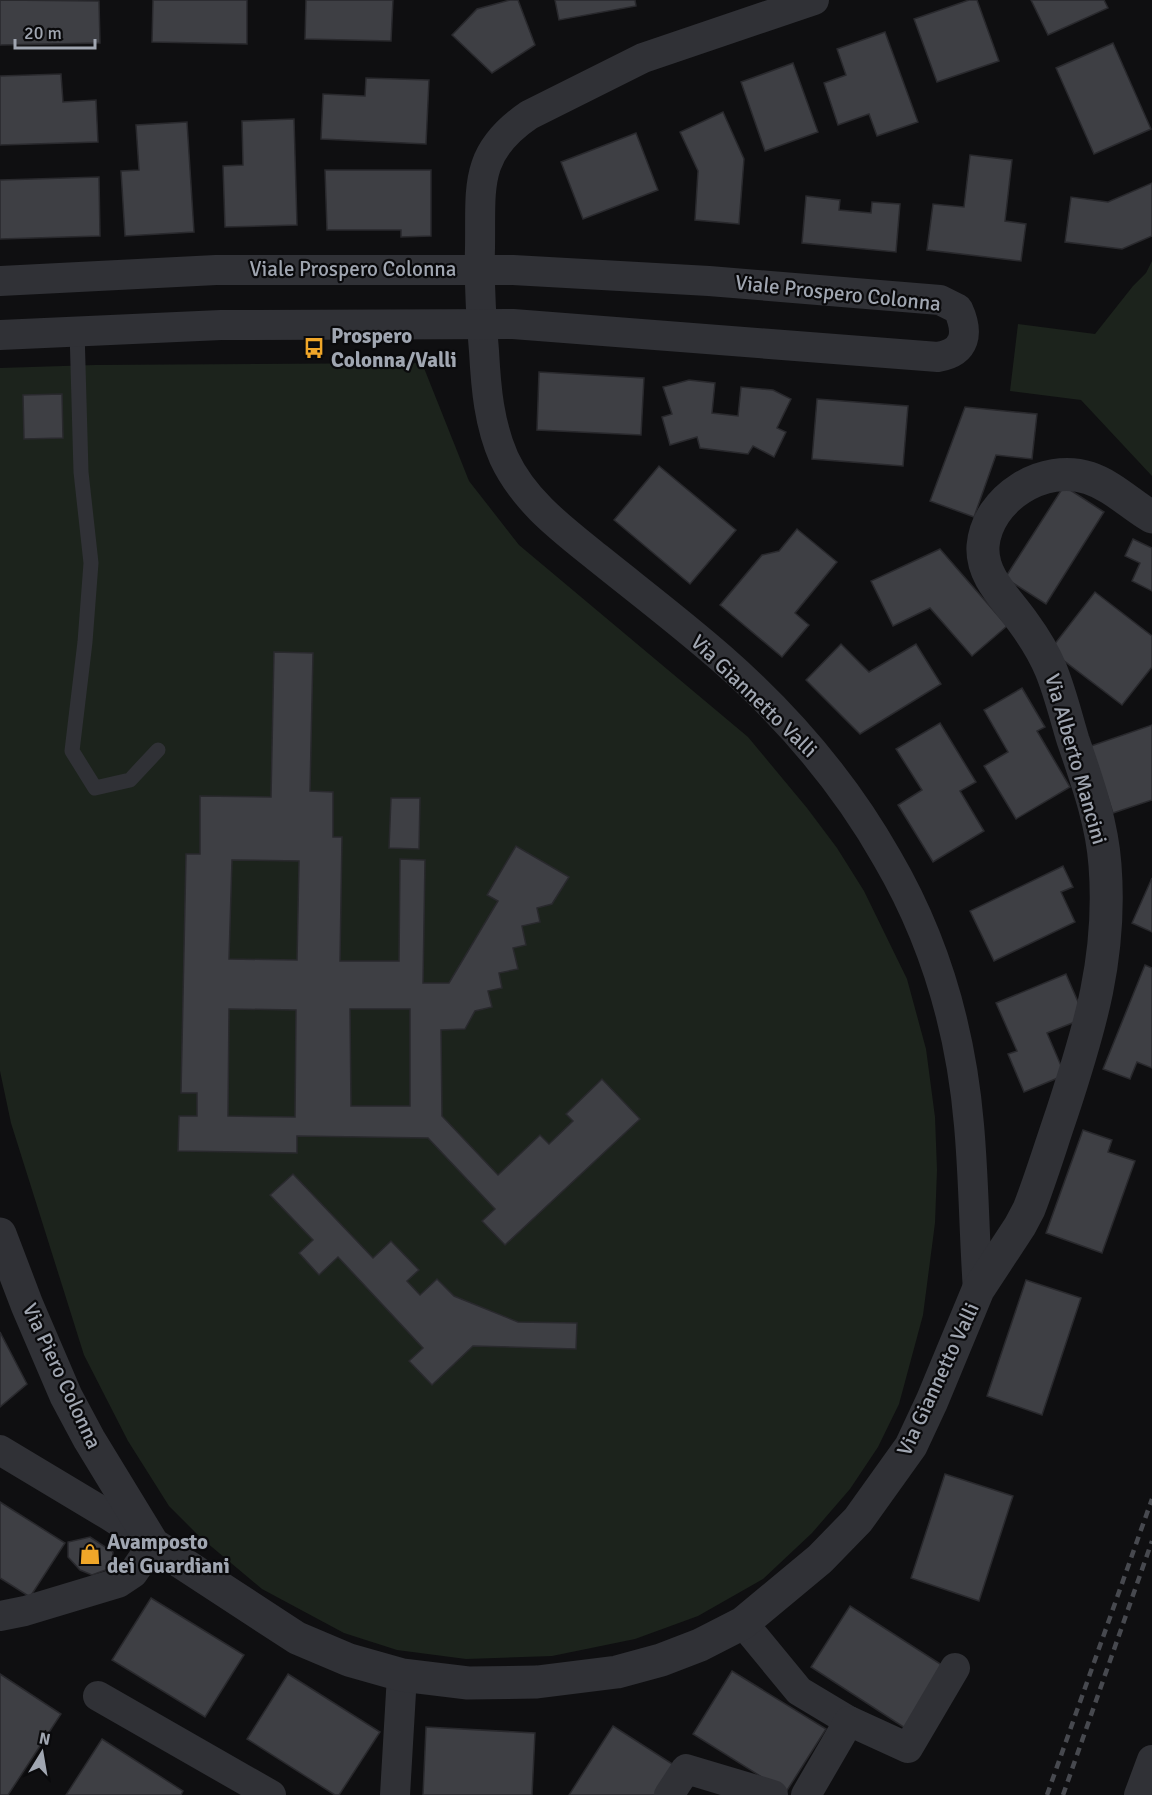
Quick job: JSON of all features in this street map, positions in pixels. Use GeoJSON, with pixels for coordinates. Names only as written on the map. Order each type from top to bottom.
{"type":"FeatureCollection","features":[{"type":"Feature","properties":{"kind":"street","name":"Via Giannetto Valli"},"geometry":{"type":"LineString","coordinates":[[0,1450],[110,1516],[297,1638],[349,1660],[402,1675],[468,1683],[537,1682],[617,1672],[661,1660],[700,1645],[743,1623],[800,1578],[839,1542],[894,1471],[910,1446],[924,1419],[978,1290],[969,1122],[961,1061],[945,990],[932,950],[914,907],[888,859],[859,812],[812,749],[722,659],[561,528],[540,509],[525,491],[506,462],[494,431],[486,394],[481,324],[479,270],[482,175],[500,139],[513,126],[529,115],[643,58],[814,0]]}},
{"type":"Feature","properties":{"kind":"street","name":"Viale Prospero Colonna"},"geometry":{"type":"LineString","coordinates":[[0,281],[216,270],[479,270],[709,281],[940,300],[958,309],[965,328],[963,342],[956,351],[938,357],[513,324],[221,325],[0,334]]}},
{"type":"Feature","properties":{"kind":"street","name":"Via Alberto Mancini"},"geometry":{"type":"LineString","coordinates":[[978,1290],[1029,1209],[1085,1044],[1096,1000],[1103,953],[1106,894],[1105,864],[1100,830],[1051,670],[1029,630],[995,587],[989,575],[983,556],[985,537],[993,516],[1011,495],[1035,482],[1059,475],[1086,477],[1099,482],[1152,517]]}},
{"type":"Feature","properties":{"kind":"street","name":"Via Piero Colonna"},"geometry":{"type":"LineString","coordinates":[[0,1234],[66,1396],[89,1439],[153,1544]]}},
{"type":"Feature","properties":{"kind":"street"},"geometry":{"type":"LineString","coordinates":[[0,1616],[25,1611],[118,1583],[133,1573],[153,1544]]}},
{"type":"Feature","properties":{"kind":"street"},"geometry":{"type":"LineString","coordinates":[[743,1623],[799,1691],[849,1721],[908,1748],[955,1668]]}},
{"type":"Feature","properties":{"kind":"street"},"geometry":{"type":"LineString","coordinates":[[395,1795],[402,1675]]}},
{"type":"Feature","properties":{"kind":"street"},"geometry":{"type":"LineString","coordinates":[[98,1696],[271,1795]]}},
{"type":"Feature","properties":{"kind":"street"},"geometry":{"type":"LineString","coordinates":[[806,1795],[849,1721]]}},
{"type":"Feature","properties":{"kind":"street"},"geometry":{"type":"LineString","coordinates":[[1139,1795],[1152,1760]]}},
{"type":"Feature","properties":{"kind":"street"},"geometry":{"type":"LineString","coordinates":[[669,1795],[686,1769],[773,1795]]}},
{"type":"Feature","properties":{"kind":"lane"},"geometry":{"type":"LineString","coordinates":[[77,330],[81,472],[91,563],[85,642],[72,751],[95,788],[129,780],[158,750]]}},
{"type":"Feature","properties":{"kind":"shaded area"},"geometry":{"type":"Polygon","coordinates":[[[1152,261],[1152,476],[1081,400],[1010,391],[1018,324],[1095,334],[1146,273],[1152,261]]]}},
{"type":"Feature","properties":{"kind":"shaded area"},"geometry":{"type":"Polygon","coordinates":[[[422,363],[469,481],[519,545],[748,737],[837,848],[864,891],[907,979],[926,1049],[935,1117],[937,1170],[935,1223],[923,1315],[899,1404],[878,1447],[850,1489],[812,1533],[763,1579],[698,1616],[635,1639],[552,1656],[466,1659],[397,1650],[344,1633],[262,1589],[200,1537],[169,1506],[128,1441],[84,1355],[11,1123],[0,1071],[0,368],[95,365],[422,363]]]}},
{"type":"Feature","properties":{"kind":"building"},"geometry":{"type":"Polygon","coordinates":[[[0,0],[99,1],[100,43],[0,45],[0,0]]]}},
{"type":"Feature","properties":{"kind":"building"},"geometry":{"type":"Polygon","coordinates":[[[153,0],[247,0],[247,44],[152,42],[153,0]]]}},
{"type":"Feature","properties":{"kind":"building"},"geometry":{"type":"Polygon","coordinates":[[[306,0],[393,0],[391,41],[305,39],[306,0]]]}},
{"type":"Feature","properties":{"kind":"building"},"geometry":{"type":"Polygon","coordinates":[[[518,0],[535,45],[492,73],[452,35],[477,9],[518,0]]]}},
{"type":"Feature","properties":{"kind":"building"},"geometry":{"type":"Polygon","coordinates":[[[555,0],[635,0],[636,6],[559,20],[555,0]]]}},
{"type":"Feature","properties":{"kind":"building"},"geometry":{"type":"Polygon","coordinates":[[[969,0],[977,0],[999,61],[937,82],[914,19],[969,0]]]}},
{"type":"Feature","properties":{"kind":"building"},"geometry":{"type":"Polygon","coordinates":[[[1031,0],[1104,0],[1108,8],[1048,35],[1031,0]]]}},
{"type":"Feature","properties":{"kind":"building"},"geometry":{"type":"Polygon","coordinates":[[[885,32],[918,122],[877,136],[869,114],[838,125],[824,83],[846,75],[837,49],[885,32]]]}},
{"type":"Feature","properties":{"kind":"building"},"geometry":{"type":"Polygon","coordinates":[[[1113,43],[1151,129],[1094,154],[1056,68],[1113,43]]]}},
{"type":"Feature","properties":{"kind":"building"},"geometry":{"type":"Polygon","coordinates":[[[793,63],[818,132],[765,151],[741,82],[793,63]]]}},
{"type":"Feature","properties":{"kind":"building"},"geometry":{"type":"Polygon","coordinates":[[[61,74],[63,102],[96,100],[98,142],[0,145],[0,76],[61,74]]]}},
{"type":"Feature","properties":{"kind":"building"},"geometry":{"type":"Polygon","coordinates":[[[366,78],[429,80],[426,144],[321,139],[323,94],[365,96],[366,78]]]}},
{"type":"Feature","properties":{"kind":"building"},"geometry":{"type":"Polygon","coordinates":[[[723,112],[744,159],[739,224],[695,220],[698,171],[680,132],[723,112]]]}},
{"type":"Feature","properties":{"kind":"building"},"geometry":{"type":"Polygon","coordinates":[[[294,119],[297,225],[225,227],[223,166],[243,165],[242,121],[294,119]]]}},
{"type":"Feature","properties":{"kind":"building"},"geometry":{"type":"Polygon","coordinates":[[[187,122],[194,232],[125,236],[121,171],[139,170],[136,125],[187,122]]]}},
{"type":"Feature","properties":{"kind":"building"},"geometry":{"type":"Polygon","coordinates":[[[636,133],[658,190],[583,219],[561,162],[636,133]]]}},
{"type":"Feature","properties":{"kind":"building"},"geometry":{"type":"Polygon","coordinates":[[[970,155],[1012,160],[1005,221],[1026,224],[1021,261],[927,250],[933,204],[964,207],[970,155]]]}},
{"type":"Feature","properties":{"kind":"building"},"geometry":{"type":"Polygon","coordinates":[[[325,170],[431,170],[431,236],[401,237],[401,230],[327,230],[325,170]]]}},
{"type":"Feature","properties":{"kind":"building"},"geometry":{"type":"Polygon","coordinates":[[[99,177],[100,236],[0,239],[0,180],[99,177]]]}},
{"type":"Feature","properties":{"kind":"building"},"geometry":{"type":"Polygon","coordinates":[[[1152,183],[1152,236],[1122,249],[1065,242],[1071,197],[1108,202],[1152,183]]]}},
{"type":"Feature","properties":{"kind":"building"},"geometry":{"type":"Polygon","coordinates":[[[806,196],[840,200],[839,210],[871,213],[872,202],[900,204],[896,252],[802,243],[806,196]]]}},
{"type":"Feature","properties":{"kind":"building"},"geometry":{"type":"Polygon","coordinates":[[[539,372],[644,378],[641,435],[537,430],[539,372]]]}},
{"type":"Feature","properties":{"kind":"building"},"geometry":{"type":"Polygon","coordinates":[[[689,380],[715,383],[712,413],[738,416],[741,387],[773,390],[791,399],[777,428],[786,432],[774,457],[753,446],[748,454],[700,448],[697,437],[670,445],[662,417],[672,414],[663,387],[689,380]]]}},
{"type":"Feature","properties":{"kind":"building"},"geometry":{"type":"Polygon","coordinates":[[[62,394],[63,438],[24,439],[23,395],[62,394]]]}},
{"type":"Feature","properties":{"kind":"building"},"geometry":{"type":"Polygon","coordinates":[[[817,399],[908,406],[903,466],[812,459],[817,399]]]}},
{"type":"Feature","properties":{"kind":"building"},"geometry":{"type":"Polygon","coordinates":[[[965,407],[1037,414],[1032,459],[996,455],[974,517],[930,501],[965,407]]]}},
{"type":"Feature","properties":{"kind":"building"},"geometry":{"type":"Polygon","coordinates":[[[659,466],[736,530],[690,584],[614,520],[659,466]]]}},
{"type":"Feature","properties":{"kind":"building"},"geometry":{"type":"Polygon","coordinates":[[[1064,486],[1104,512],[1046,604],[1005,578],[1064,486]]]}},
{"type":"Feature","properties":{"kind":"building"},"geometry":{"type":"Polygon","coordinates":[[[797,529],[837,562],[795,613],[809,625],[782,657],[720,605],[762,555],[779,551],[797,529]]]}},
{"type":"Feature","properties":{"kind":"building"},"geometry":{"type":"Polygon","coordinates":[[[1133,539],[1152,548],[1152,591],[1132,581],[1140,563],[1125,556],[1133,539]]]}},
{"type":"Feature","properties":{"kind":"building"},"geometry":{"type":"Polygon","coordinates":[[[940,549],[1007,626],[972,656],[930,608],[893,626],[871,581],[940,549]]]}},
{"type":"Feature","properties":{"kind":"building"},"geometry":{"type":"Polygon","coordinates":[[[1095,592],[1152,636],[1152,667],[1122,705],[1050,650],[1095,592]]]}},
{"type":"Feature","properties":{"kind":"building"},"geometry":{"type":"Polygon","coordinates":[[[841,644],[869,672],[916,644],[941,684],[860,734],[806,680],[841,644]]]}},
{"type":"Feature","properties":{"kind":"building"},"geometry":{"type":"Polygon","coordinates":[[[274,652],[313,653],[310,791],[333,792],[333,837],[342,837],[340,961],[399,961],[400,859],[425,860],[423,983],[449,983],[498,901],[487,895],[516,846],[569,877],[552,904],[537,908],[540,922],[522,926],[526,945],[513,948],[518,969],[499,973],[502,988],[488,991],[492,1007],[475,1011],[465,1029],[441,1030],[442,1116],[498,1175],[540,1135],[549,1144],[573,1121],[566,1114],[602,1079],[640,1119],[505,1245],[482,1221],[495,1209],[428,1138],[297,1136],[297,1153],[178,1151],[179,1116],[197,1116],[197,1093],[181,1093],[186,854],[200,854],[200,796],[271,797],[274,652]],[[232,860],[229,959],[297,960],[299,861],[232,860]],[[229,1009],[228,1116],[295,1117],[296,1010],[229,1009]],[[350,1009],[351,1106],[410,1106],[410,1009],[350,1009]]]}},
{"type":"Feature","properties":{"kind":"building"},"geometry":{"type":"Polygon","coordinates":[[[1022,688],[1045,727],[1037,731],[1070,787],[1016,819],[984,766],[1008,752],[984,710],[1022,688]]]}},
{"type":"Feature","properties":{"kind":"building"},"geometry":{"type":"Polygon","coordinates":[[[940,723],[976,782],[960,791],[984,831],[933,862],[898,805],[922,790],[896,749],[940,723]]]}},
{"type":"Feature","properties":{"kind":"building"},"geometry":{"type":"Polygon","coordinates":[[[1152,725],[1152,800],[1113,813],[1091,746],[1152,725]]]}},
{"type":"Feature","properties":{"kind":"building"},"geometry":{"type":"Polygon","coordinates":[[[391,798],[420,798],[419,849],[389,848],[391,798]]]}},
{"type":"Feature","properties":{"kind":"building"},"geometry":{"type":"Polygon","coordinates":[[[1063,866],[1073,887],[1061,892],[1075,922],[994,961],[970,911],[1063,866]]]}},
{"type":"Feature","properties":{"kind":"building"},"geometry":{"type":"Polygon","coordinates":[[[1152,878],[1152,932],[1132,923],[1152,878]]]}},
{"type":"Feature","properties":{"kind":"building"},"geometry":{"type":"Polygon","coordinates":[[[1145,965],[1152,968],[1152,1068],[1137,1062],[1130,1079],[1103,1069],[1145,965]]]}},
{"type":"Feature","properties":{"kind":"building"},"geometry":{"type":"Polygon","coordinates":[[[1066,974],[1085,1018],[1047,1033],[1065,1075],[1024,1092],[1008,1054],[1017,1051],[996,1003],[1066,974]]]}},
{"type":"Feature","properties":{"kind":"building"},"geometry":{"type":"Polygon","coordinates":[[[1083,1130],[1112,1140],[1108,1152],[1135,1161],[1102,1253],[1046,1233],[1083,1130]]]}},
{"type":"Feature","properties":{"kind":"building"},"geometry":{"type":"Polygon","coordinates":[[[293,1174],[373,1258],[391,1241],[419,1270],[407,1281],[420,1295],[437,1279],[454,1296],[518,1322],[577,1323],[576,1349],[473,1346],[432,1385],[409,1361],[423,1348],[338,1257],[319,1275],[299,1253],[313,1240],[270,1195],[293,1174]]]}},
{"type":"Feature","properties":{"kind":"building"},"geometry":{"type":"Polygon","coordinates":[[[1026,1280],[1081,1298],[1042,1415],[987,1396],[1026,1280]]]}},
{"type":"Feature","properties":{"kind":"building"},"geometry":{"type":"Polygon","coordinates":[[[0,1332],[27,1384],[0,1407],[0,1332]]]}},
{"type":"Feature","properties":{"kind":"building"},"geometry":{"type":"Polygon","coordinates":[[[945,1474],[1013,1496],[979,1601],[911,1578],[945,1474]]]}},
{"type":"Feature","properties":{"kind":"building"},"geometry":{"type":"Polygon","coordinates":[[[0,1502],[65,1543],[30,1597],[0,1578],[0,1502]]]}},
{"type":"Feature","properties":{"kind":"building","name":"Avamposto dei Guardiani"},"geometry":{"type":"Polygon","coordinates":[[[90,1537],[113,1552],[111,1568],[92,1575],[80,1570],[68,1557],[68,1542],[90,1537]]]}},
{"type":"Feature","properties":{"kind":"building"},"geometry":{"type":"Polygon","coordinates":[[[151,1598],[244,1655],[205,1717],[112,1660],[151,1598]]]}},
{"type":"Feature","properties":{"kind":"building"},"geometry":{"type":"Polygon","coordinates":[[[850,1606],[945,1667],[905,1728],[811,1667],[850,1606]]]}},
{"type":"Feature","properties":{"kind":"building"},"geometry":{"type":"Polygon","coordinates":[[[732,1671],[826,1729],[786,1792],[693,1734],[732,1671]]]}},
{"type":"Feature","properties":{"kind":"building"},"geometry":{"type":"Polygon","coordinates":[[[0,1674],[61,1714],[8,1795],[0,1795],[0,1674]]]}},
{"type":"Feature","properties":{"kind":"building"},"geometry":{"type":"Polygon","coordinates":[[[288,1674],[380,1732],[339,1795],[335,1795],[247,1739],[288,1674]]]}},
{"type":"Feature","properties":{"kind":"building"},"geometry":{"type":"Polygon","coordinates":[[[613,1726],[677,1767],[659,1795],[569,1795],[613,1726]]]}},
{"type":"Feature","properties":{"kind":"building"},"geometry":{"type":"Polygon","coordinates":[[[426,1727],[535,1733],[532,1795],[423,1795],[426,1727]]]}},
{"type":"Feature","properties":{"kind":"building"},"geometry":{"type":"Polygon","coordinates":[[[102,1739],[183,1791],[181,1795],[66,1795],[102,1739]]]}},
{"type":"Feature","properties":{"kind":"railway"},"geometry":{"type":"LineString","coordinates":[[1047,1795],[1152,1499]]}},
{"type":"Feature","properties":{"kind":"railway"},"geometry":{"type":"LineString","coordinates":[[1063,1795],[1152,1541]]}},
{"type":"Feature","properties":{"kind":"place","name":"Prospero Colonna/Valli"},"geometry":{"type":"Point","coordinates":[314,348]}},
{"type":"Feature","properties":{"kind":"place","name":"Avamposto dei Guardiani"},"geometry":{"type":"Point","coordinates":[90,1554]}}]}
